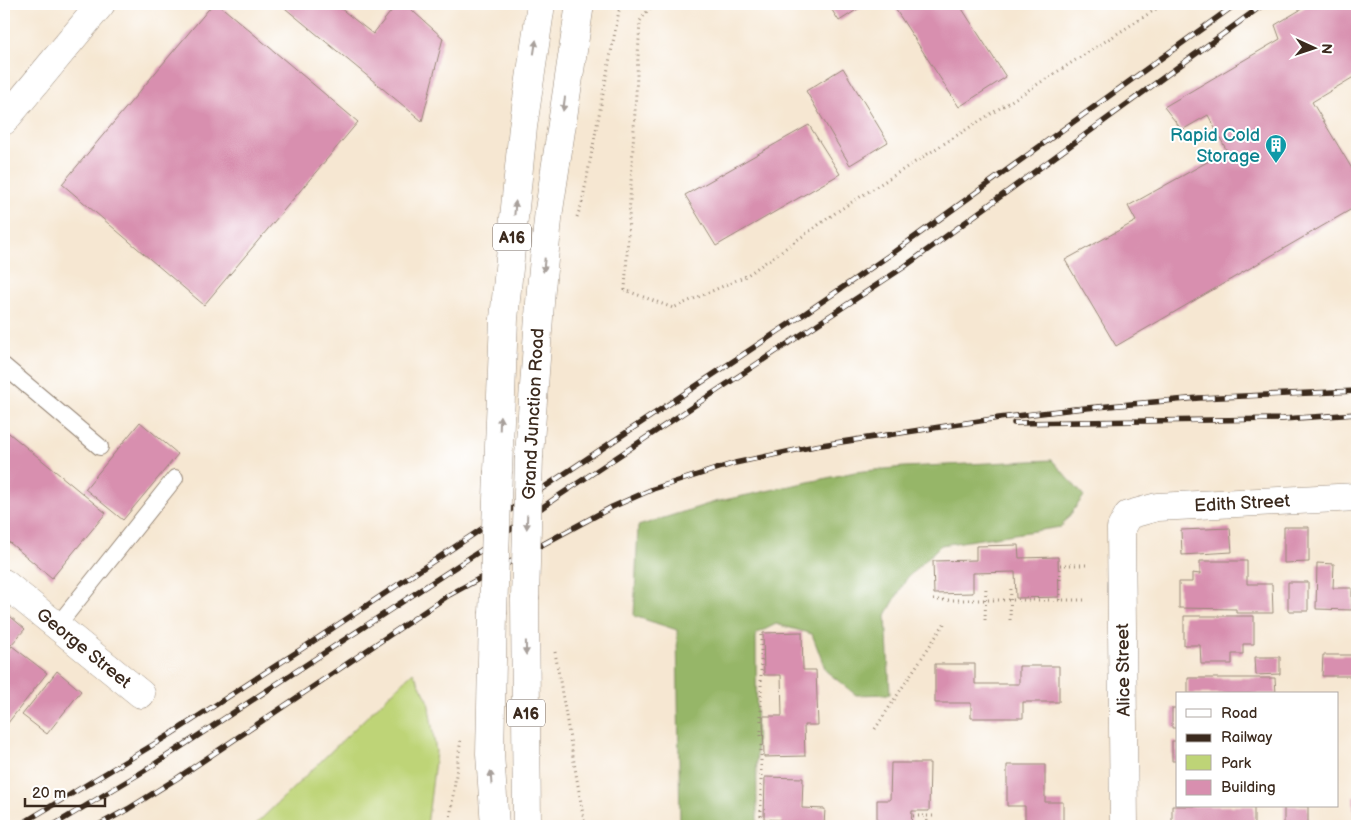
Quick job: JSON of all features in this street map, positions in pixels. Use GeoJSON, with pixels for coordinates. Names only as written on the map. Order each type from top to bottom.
{"type":"FeatureCollection","features":[{"type":"Feature","properties":{"kind":"main road"},"geometry":{"type":"LineString","coordinates":[[4,121],[101,4]]}},
{"type":"Feature","properties":{"kind":"main road","name":"Grand Junction Road"},"geometry":{"type":"LineString","coordinates":[[495,826],[490,754],[493,614],[505,309],[523,127],[542,4]]}},
{"type":"Feature","properties":{"kind":"main road","name":"Grand Junction Road"},"geometry":{"type":"LineString","coordinates":[[527,826],[525,599],[529,456],[541,289],[549,210],[580,4]]}},
{"type":"Feature","properties":{"kind":"main road","name":"Edith Street"},"geometry":{"type":"LineString","coordinates":[[1128,515],[1158,507],[1357,497]]}},
{"type":"Feature","properties":{"kind":"main road","name":"Alice Street"},"geometry":{"type":"LineString","coordinates":[[1124,826],[1121,528],[1128,515]]}},
{"type":"Feature","properties":{"kind":"main road","name":"George Street"},"geometry":{"type":"LineString","coordinates":[[4,583],[141,694]]}},
{"type":"Feature","properties":{"kind":"lane"},"geometry":{"type":"LineString","coordinates":[[4,366],[100,447]]}},
{"type":"Feature","properties":{"kind":"lane"},"geometry":{"type":"LineString","coordinates":[[57,626],[175,478]]}},
{"type":"Feature","properties":{"kind":"path"},"geometry":{"type":"LineString","coordinates":[[576,219],[582,203],[619,11],[625,4]]}},
{"type":"Feature","properties":{"kind":"path"},"geometry":{"type":"LineString","coordinates":[[653,4],[640,21],[625,290],[672,308],[746,276],[849,204],[1164,4]]}},
{"type":"Feature","properties":{"kind":"path"},"geometry":{"type":"LineString","coordinates":[[1060,600],[1060,565],[1086,565]]}},
{"type":"Feature","properties":{"kind":"path"},"geometry":{"type":"LineString","coordinates":[[985,620],[986,585]]}},
{"type":"Feature","properties":{"kind":"path"},"geometry":{"type":"LineString","coordinates":[[1010,620],[1011,586]]}},
{"type":"Feature","properties":{"kind":"path"},"geometry":{"type":"LineString","coordinates":[[933,600],[1087,600]]}},
{"type":"Feature","properties":{"kind":"path"},"geometry":{"type":"LineString","coordinates":[[875,728],[946,621]]}},
{"type":"Feature","properties":{"kind":"path"},"geometry":{"type":"LineString","coordinates":[[761,635],[761,826]]}},
{"type":"Feature","properties":{"kind":"path"},"geometry":{"type":"LineString","coordinates":[[553,645],[585,826]]}},
{"type":"Feature","properties":{"kind":"path"},"geometry":{"type":"LineString","coordinates":[[914,816],[935,816]]}},
{"type":"Feature","properties":{"kind":"path"},"geometry":{"type":"LineString","coordinates":[[927,816],[928,826]]}},
{"type":"Feature","properties":{"kind":"green space"},"geometry":{"type":"Polygon","coordinates":[[[1052,460],[1084,496],[1061,527],[941,545],[907,578],[886,615],[890,694],[856,695],[826,671],[812,634],[776,624],[756,634],[757,826],[680,826],[677,630],[634,616],[638,526],[715,502],[855,472],[904,467],[1052,460]]]}},
{"type":"Feature","properties":{"kind":"green space"},"geometry":{"type":"Polygon","coordinates":[[[413,672],[428,700],[436,752],[427,826],[254,826],[413,672]]]}},
{"type":"Feature","properties":{"kind":"building"},"geometry":{"type":"Polygon","coordinates":[[[213,4],[218,4],[358,122],[204,305],[62,184],[213,4]]]}},
{"type":"Feature","properties":{"kind":"building"},"geometry":{"type":"Polygon","coordinates":[[[280,4],[335,4],[373,34],[397,4],[405,4],[443,38],[422,121],[280,4]]]}},
{"type":"Feature","properties":{"kind":"building"},"geometry":{"type":"Polygon","coordinates":[[[828,4],[866,4],[839,21],[828,4]]]}},
{"type":"Feature","properties":{"kind":"building"},"geometry":{"type":"Polygon","coordinates":[[[892,4],[959,4],[1006,77],[959,107],[892,4]]]}},
{"type":"Feature","properties":{"kind":"building","name":"Rapid Cold Storage"},"geometry":{"type":"Polygon","coordinates":[[[1310,4],[1357,4],[1357,75],[1312,102],[1357,177],[1357,206],[1116,346],[1065,260],[1136,221],[1128,206],[1227,151],[1208,115],[1182,130],[1164,107],[1280,39],[1275,25],[1310,4]]]}},
{"type":"Feature","properties":{"kind":"building"},"geometry":{"type":"Polygon","coordinates":[[[843,68],[888,142],[850,165],[806,91],[843,68]]]}},
{"type":"Feature","properties":{"kind":"building"},"geometry":{"type":"Polygon","coordinates":[[[809,125],[840,174],[716,246],[685,195],[809,125]]]}},
{"type":"Feature","properties":{"kind":"building"},"geometry":{"type":"Polygon","coordinates":[[[140,422],[178,454],[123,520],[85,489],[140,422]]]}},
{"type":"Feature","properties":{"kind":"building"},"geometry":{"type":"Polygon","coordinates":[[[4,429],[106,513],[52,578],[4,538],[4,429]]]}},
{"type":"Feature","properties":{"kind":"building"},"geometry":{"type":"Polygon","coordinates":[[[1284,527],[1309,527],[1309,562],[1284,563],[1284,527]]]}},
{"type":"Feature","properties":{"kind":"building"},"geometry":{"type":"Polygon","coordinates":[[[1230,528],[1232,552],[1182,555],[1181,530],[1230,528]]]}},
{"type":"Feature","properties":{"kind":"building"},"geometry":{"type":"Polygon","coordinates":[[[1018,545],[1019,558],[1058,557],[1059,597],[1016,598],[1015,572],[973,573],[973,593],[934,594],[933,561],[976,560],[976,546],[1018,545]]]}},
{"type":"Feature","properties":{"kind":"building"},"geometry":{"type":"Polygon","coordinates":[[[1200,561],[1247,561],[1247,584],[1272,584],[1273,613],[1236,613],[1236,609],[1179,608],[1179,582],[1192,582],[1192,573],[1200,574],[1200,561]]]}},
{"type":"Feature","properties":{"kind":"building"},"geometry":{"type":"Polygon","coordinates":[[[1317,563],[1334,564],[1333,588],[1352,588],[1352,610],[1316,609],[1317,563]]]}},
{"type":"Feature","properties":{"kind":"building"},"geometry":{"type":"Polygon","coordinates":[[[1288,582],[1308,582],[1308,611],[1288,611],[1288,582]]]}},
{"type":"Feature","properties":{"kind":"building"},"geometry":{"type":"Polygon","coordinates":[[[4,611],[25,629],[4,653],[4,611]]]}},
{"type":"Feature","properties":{"kind":"building"},"geometry":{"type":"Polygon","coordinates":[[[1184,616],[1254,616],[1254,644],[1243,644],[1243,654],[1232,654],[1232,664],[1201,664],[1200,645],[1184,645],[1184,616]]]}},
{"type":"Feature","properties":{"kind":"building"},"geometry":{"type":"Polygon","coordinates":[[[802,632],[803,670],[816,670],[818,725],[804,725],[805,756],[764,757],[763,716],[782,716],[781,675],[764,675],[763,633],[802,632]]]}},
{"type":"Feature","properties":{"kind":"building"},"geometry":{"type":"Polygon","coordinates":[[[12,646],[47,673],[4,728],[4,656],[12,646]]]}},
{"type":"Feature","properties":{"kind":"building"},"geometry":{"type":"Polygon","coordinates":[[[1323,655],[1357,655],[1357,676],[1322,676],[1323,655]]]}},
{"type":"Feature","properties":{"kind":"building"},"geometry":{"type":"Polygon","coordinates":[[[1255,657],[1280,657],[1280,674],[1256,675],[1255,657]]]}},
{"type":"Feature","properties":{"kind":"building"},"geometry":{"type":"Polygon","coordinates":[[[935,664],[975,664],[975,684],[1019,684],[1019,666],[1059,666],[1059,702],[1023,702],[1023,718],[971,718],[971,703],[935,703],[935,664]]]}},
{"type":"Feature","properties":{"kind":"building"},"geometry":{"type":"Polygon","coordinates":[[[57,671],[81,691],[47,734],[22,715],[57,671]]]}},
{"type":"Feature","properties":{"kind":"building"},"geometry":{"type":"Polygon","coordinates":[[[1188,678],[1275,678],[1276,692],[1188,692],[1188,678]]]}},
{"type":"Feature","properties":{"kind":"building"},"geometry":{"type":"Polygon","coordinates":[[[1172,708],[1176,708],[1176,728],[1172,728],[1172,708]]]}},
{"type":"Feature","properties":{"kind":"building"},"geometry":{"type":"Polygon","coordinates":[[[1172,741],[1176,741],[1176,761],[1172,761],[1172,741]]]}},
{"type":"Feature","properties":{"kind":"building"},"geometry":{"type":"Polygon","coordinates":[[[891,763],[930,763],[929,811],[912,811],[911,826],[877,826],[877,800],[890,800],[891,763]]]}},
{"type":"Feature","properties":{"kind":"building"},"geometry":{"type":"Polygon","coordinates":[[[1007,765],[1045,765],[1045,802],[1063,802],[1063,826],[1025,826],[1025,806],[1007,806],[1007,765]]]}},
{"type":"Feature","properties":{"kind":"building"},"geometry":{"type":"Polygon","coordinates":[[[765,777],[803,778],[802,808],[825,809],[824,826],[781,826],[781,820],[764,819],[765,777]]]}},
{"type":"Feature","properties":{"kind":"building"},"geometry":{"type":"Polygon","coordinates":[[[1353,796],[1357,796],[1357,826],[1354,826],[1353,796]]]}},
{"type":"Feature","properties":{"kind":"building"},"geometry":{"type":"Polygon","coordinates":[[[1172,806],[1176,806],[1176,808],[1254,808],[1254,826],[1172,826],[1172,806]]]}},
{"type":"Feature","properties":{"kind":"building"},"geometry":{"type":"Polygon","coordinates":[[[1284,808],[1308,808],[1308,826],[1284,826],[1284,808]]]}},
{"type":"Feature","properties":{"kind":"railway"},"geometry":{"type":"LineString","coordinates":[[18,826],[171,734],[804,314],[894,252],[1236,4]]}},
{"type":"Feature","properties":{"kind":"railway"},"geometry":{"type":"LineString","coordinates":[[52,826],[144,771],[480,551],[560,495],[904,267],[1264,4]]}},
{"type":"Feature","properties":{"kind":"railway"},"geometry":{"type":"LineString","coordinates":[[97,826],[176,779],[449,595],[612,507],[653,489],[735,463],[815,446],[999,418],[1199,398],[1357,391]]}},
{"type":"Feature","properties":{"kind":"railway"},"geometry":{"type":"LineString","coordinates":[[1014,423],[1283,419],[1357,414]]}},
{"type":"Feature","properties":{"kind":"place","name":"Rapid Cold Storage"},"geometry":{"type":"Point","coordinates":[1276,164]}}]}
